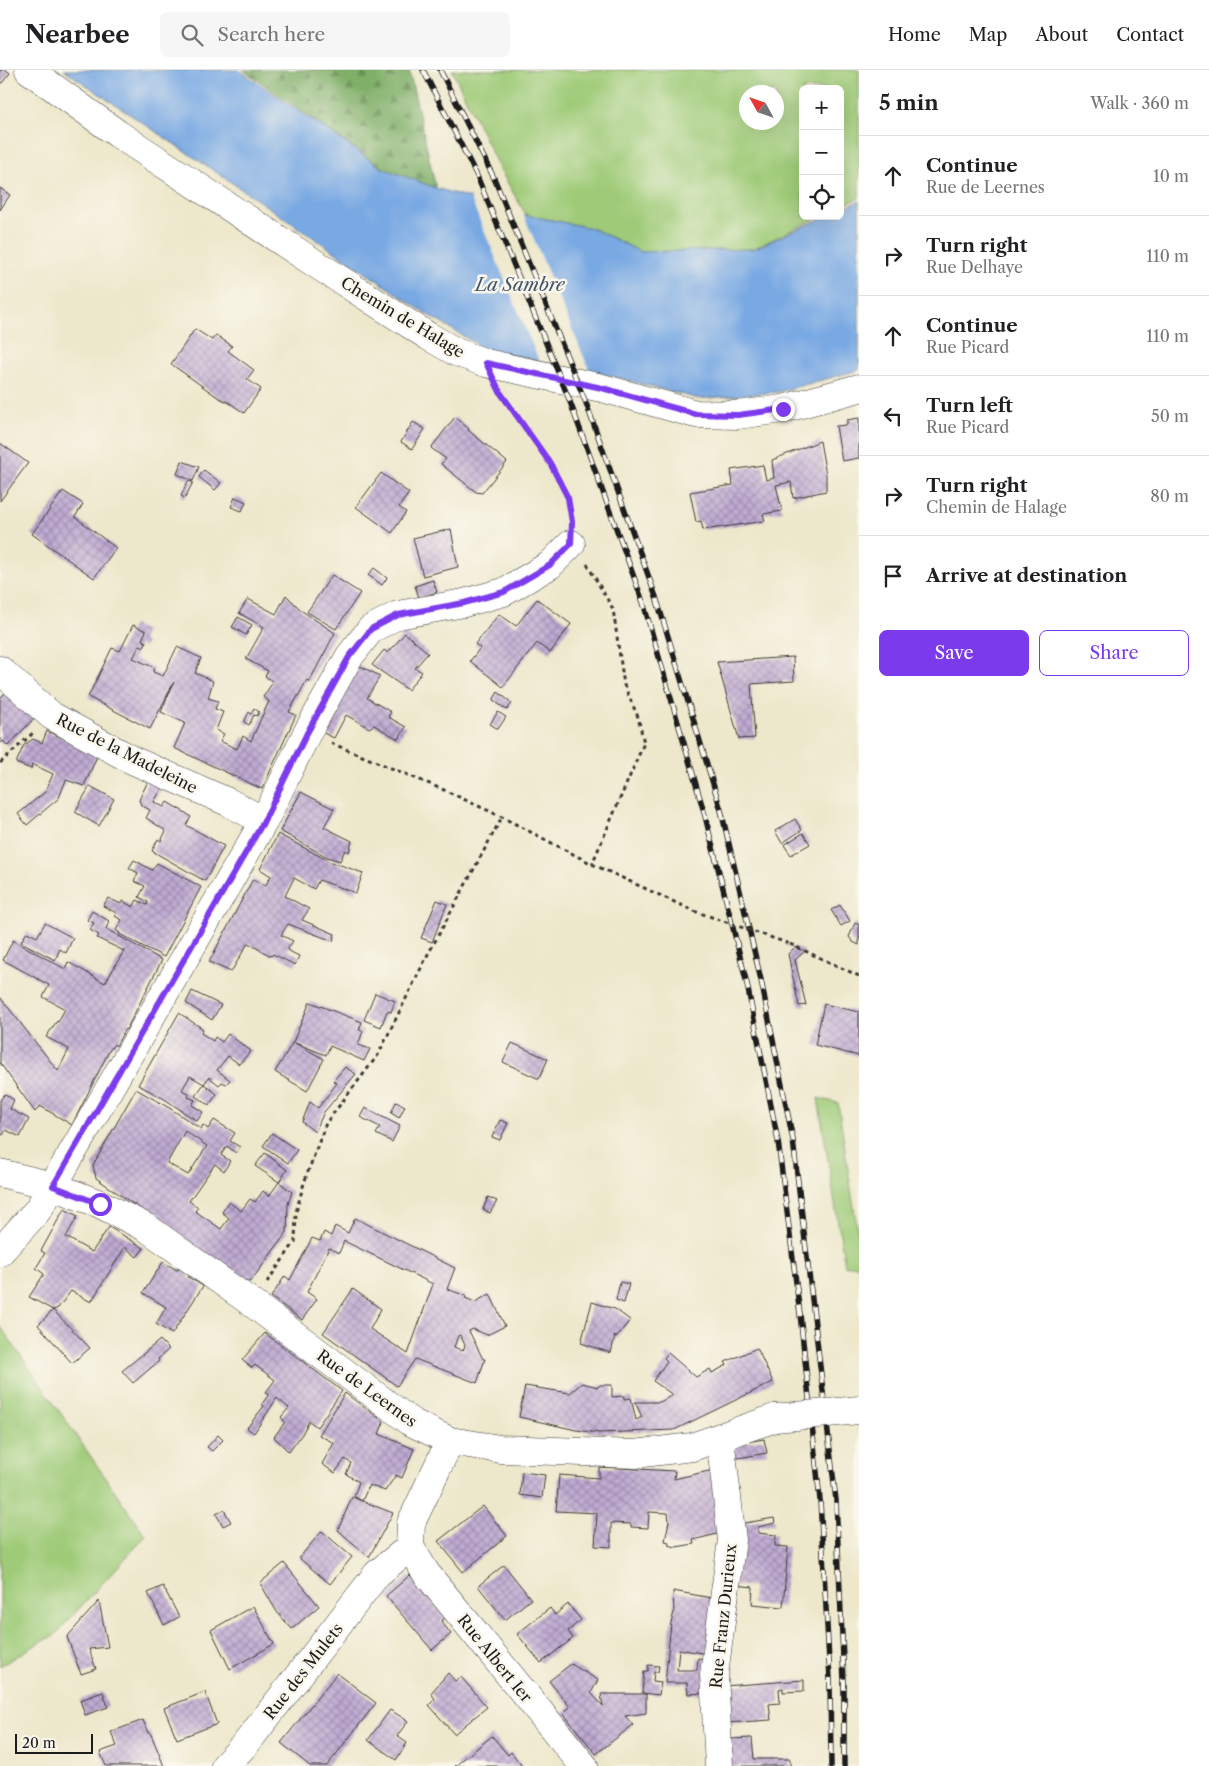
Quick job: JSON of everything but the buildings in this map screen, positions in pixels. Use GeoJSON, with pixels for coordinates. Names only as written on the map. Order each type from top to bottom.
{"type":"FeatureCollection","features":[{"type":"Feature","properties":{"kind":"street","name":"Chemin de Halage"},"geometry":{"type":"LineString","coordinates":[[30,70],[118,134],[327,272],[456,352],[486,363],[602,388],[696,414],[738,415],[783,409],[859,388]]}},
{"type":"Feature","properties":{"kind":"street"},"geometry":{"type":"LineString","coordinates":[[0,1252],[37,1211],[53,1186],[264,821],[307,733],[349,657],[371,629],[398,615],[464,603],[504,592],[550,565],[571,544]]}},
{"type":"Feature","properties":{"kind":"street","name":"Rue de la Madeleine"},"geometry":{"type":"LineString","coordinates":[[0,670],[52,716],[132,760],[228,802],[264,821]]}},
{"type":"Feature","properties":{"kind":"street","name":"Rue de Leernes"},"geometry":{"type":"LineString","coordinates":[[0,1172],[53,1186],[100,1204],[147,1228],[252,1303],[411,1422],[450,1441],[500,1449],[635,1454],[692,1448],[775,1418],[859,1410]]}},
{"type":"Feature","properties":{"kind":"street","name":"Rue Franz Durieux"},"geometry":{"type":"LineString","coordinates":[[719,1766],[714,1674],[732,1540],[720,1437]]}},
{"type":"Feature","properties":{"kind":"street"},"geometry":{"type":"LineString","coordinates":[[410,1547],[411,1523],[450,1441]]}},
{"type":"Feature","properties":{"kind":"street","name":"Rue des Mulets"},"geometry":{"type":"LineString","coordinates":[[225,1766],[248,1742],[377,1574],[410,1547]]}},
{"type":"Feature","properties":{"kind":"street","name":"Rue Albert Ier"},"geometry":{"type":"LineString","coordinates":[[410,1547],[426,1573],[584,1766]]}},
{"type":"Feature","properties":{"kind":"path"},"geometry":{"type":"LineString","coordinates":[[486,363],[500,392],[550,463],[568,498],[572,522],[571,544],[589,567],[613,609],[624,685],[638,717],[644,743],[592,864]]}},
{"type":"Feature","properties":{"kind":"path"},"geometry":{"type":"LineString","coordinates":[[0,763],[52,716]]}},
{"type":"Feature","properties":{"kind":"path"},"geometry":{"type":"LineString","coordinates":[[307,733],[444,790],[502,817],[592,864],[694,911],[790,944],[859,976]]}},
{"type":"Feature","properties":{"kind":"path"},"geometry":{"type":"LineString","coordinates":[[252,1303],[295,1242],[296,1212],[304,1183],[326,1122],[378,1056],[426,958],[502,817]]}},
{"type":"Feature","properties":{"kind":"green space"},"geometry":{"type":"Polygon","coordinates":[[[243,70],[409,70],[436,188],[382,168],[243,70]]]}},
{"type":"Feature","properties":{"kind":"green space"},"geometry":{"type":"Polygon","coordinates":[[[452,70],[859,70],[859,198],[844,205],[844,85],[799,85],[799,220],[813,220],[753,249],[641,252],[592,228],[526,215],[499,168],[452,70]]]}},
{"type":"Feature","properties":{"kind":"green space"},"geometry":{"type":"Polygon","coordinates":[[[818,1098],[838,1103],[859,1241],[859,1265],[845,1266],[818,1098]]]}},
{"type":"Feature","properties":{"kind":"green space"},"geometry":{"type":"Polygon","coordinates":[[[0,1326],[146,1536],[53,1637],[46,1639],[0,1666],[0,1326]]]}},
{"type":"Feature","properties":{"kind":"water","name":"La Sambre"},"geometry":{"type":"Polygon","coordinates":[[[64,70],[239,70],[382,168],[436,188],[526,215],[592,228],[641,252],[753,249],[818,220],[844,220],[844,208],[859,201],[859,370],[778,392],[699,399],[600,373],[487,350],[436,320],[64,70]]]}},
{"type":"Feature","properties":{"kind":"pier"},"geometry":{"type":"Polygon","coordinates":[[[469,195],[522,211],[591,374],[540,363],[469,195]]]}},
{"type":"Feature","properties":{"kind":"railway"},"geometry":{"type":"LineString","coordinates":[[423,70],[477,176],[569,399],[643,602],[704,812],[747,984],[778,1141],[800,1314],[820,1500],[830,1679],[831,1766]]}},
{"type":"Feature","properties":{"kind":"railway"},"geometry":{"type":"LineString","coordinates":[[440,70],[494,178],[586,403],[656,597],[721,810],[761,980],[793,1140],[836,1500],[844,1681],[844,1766]]}},
{"type":"Feature","properties":{"kind":"route"},"geometry":{"type":"LineString","coordinates":[[100,1204],[53,1186],[264,821],[307,733],[349,657],[371,629],[398,615],[464,603],[504,592],[550,565],[571,544],[572,522],[568,498],[550,463],[500,392],[486,363],[602,388],[696,414],[738,415],[783,409]]}}]}
